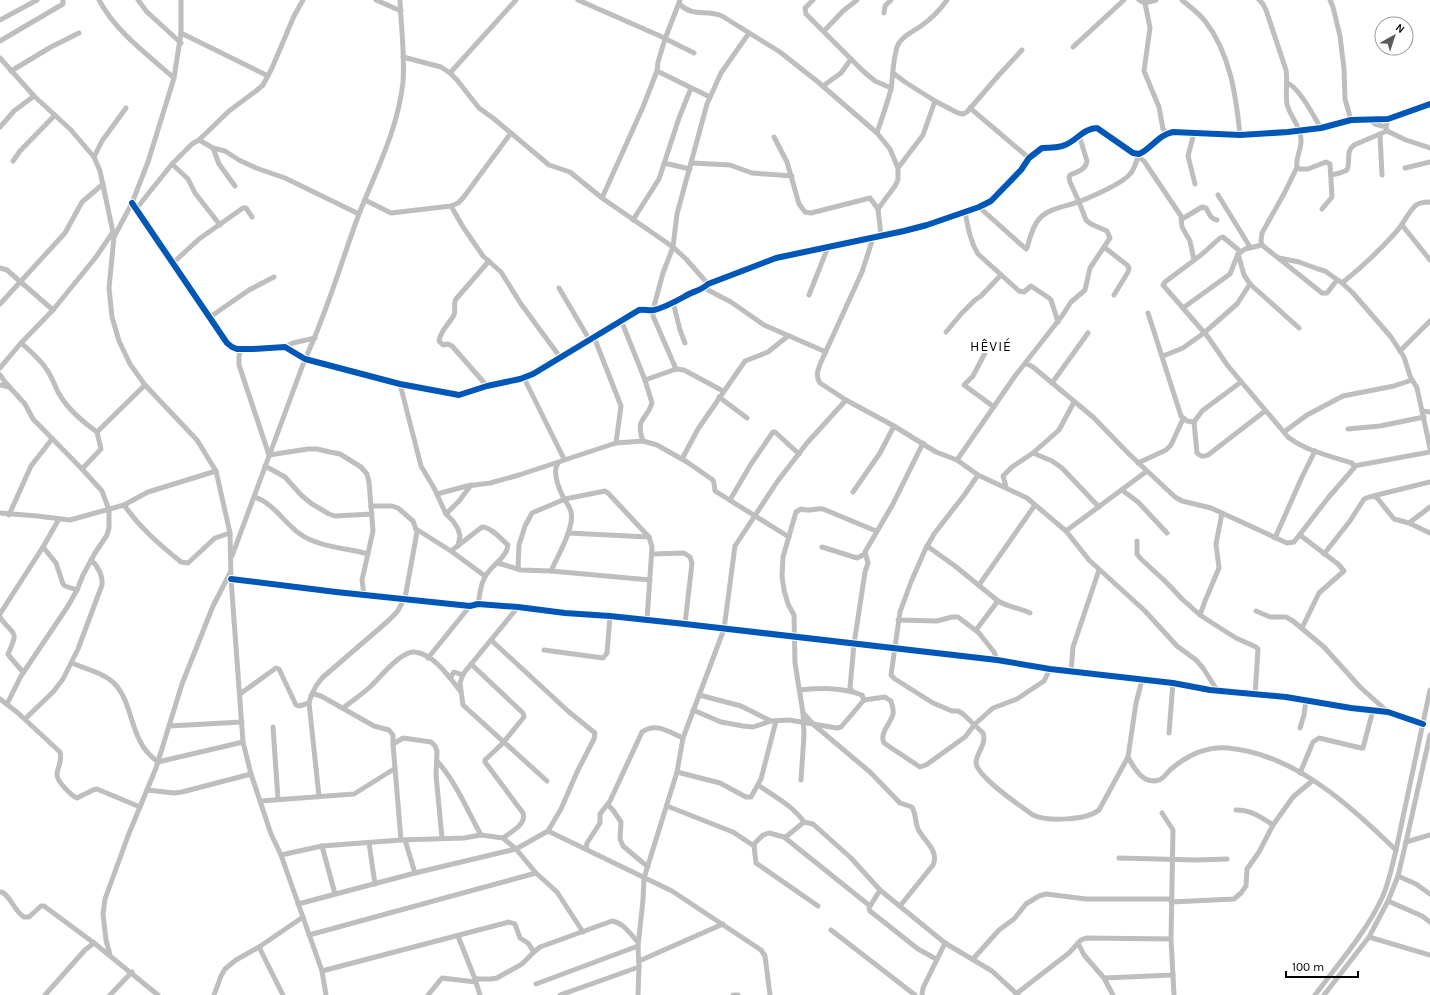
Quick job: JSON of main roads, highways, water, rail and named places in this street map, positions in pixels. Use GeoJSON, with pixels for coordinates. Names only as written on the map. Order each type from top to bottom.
{"type":"FeatureCollection","features":[{"type":"Feature","properties":{"kind":"district","name":"HÊVIÉ"},"geometry":{"type":"Point","coordinates":[991,346]}}]}
